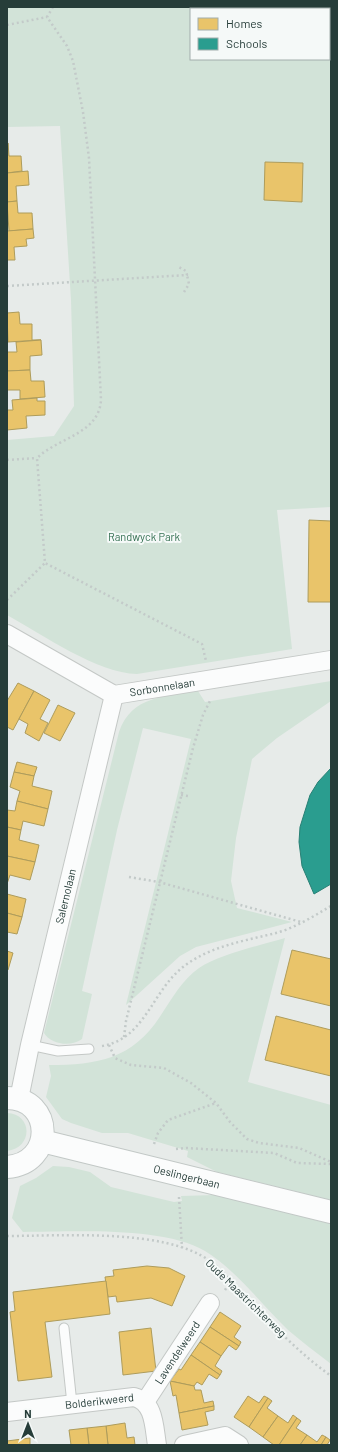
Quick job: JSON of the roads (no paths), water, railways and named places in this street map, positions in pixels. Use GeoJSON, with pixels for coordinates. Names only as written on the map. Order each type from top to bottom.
{"type":"FeatureCollection","features":[{"type":"Feature","properties":{"kind":"main road"},"geometry":{"type":"LineString","coordinates":[[7,1167],[26,1162],[35,1153],[42,1141],[42,1127],[38,1115],[29,1104],[13,1098]]}},
{"type":"Feature","properties":{"kind":"main road","name":"Oeslingerbaan"},"geometry":{"type":"LineString","coordinates":[[42,1141],[331,1212]]}},
{"type":"Feature","properties":{"kind":"street","name":"Sorbonnelaan"},"geometry":{"type":"LineString","coordinates":[[7,634],[114,695],[331,660]]}},
{"type":"Feature","properties":{"kind":"street","name":"Salernolaan"},"geometry":{"type":"LineString","coordinates":[[13,1098],[30,1045],[114,695]]}},
{"type":"Feature","properties":{"kind":"street","name":"Lavendelweerd"},"geometry":{"type":"LineString","coordinates":[[145,1402],[210,1303]]}},
{"type":"Feature","properties":{"kind":"street","name":"Bolderikweerd"},"geometry":{"type":"LineString","coordinates":[[7,1412],[129,1397],[139,1398],[145,1402],[151,1414],[157,1445]]}},
{"type":"Feature","properties":{"kind":"street"},"geometry":{"type":"LineString","coordinates":[[184,1445],[225,1436],[239,1445]]}},
{"type":"Feature","properties":{"kind":"lane"},"geometry":{"type":"LineString","coordinates":[[30,1045],[58,1051],[90,1049]]}},
{"type":"Feature","properties":{"kind":"lane"},"geometry":{"type":"LineString","coordinates":[[64,1328],[72,1404]]}},
{"type":"Feature","properties":{"kind":"park label","name":"Randwyck Park"},"geometry":{"type":"Point","coordinates":[144,537]}}]}
